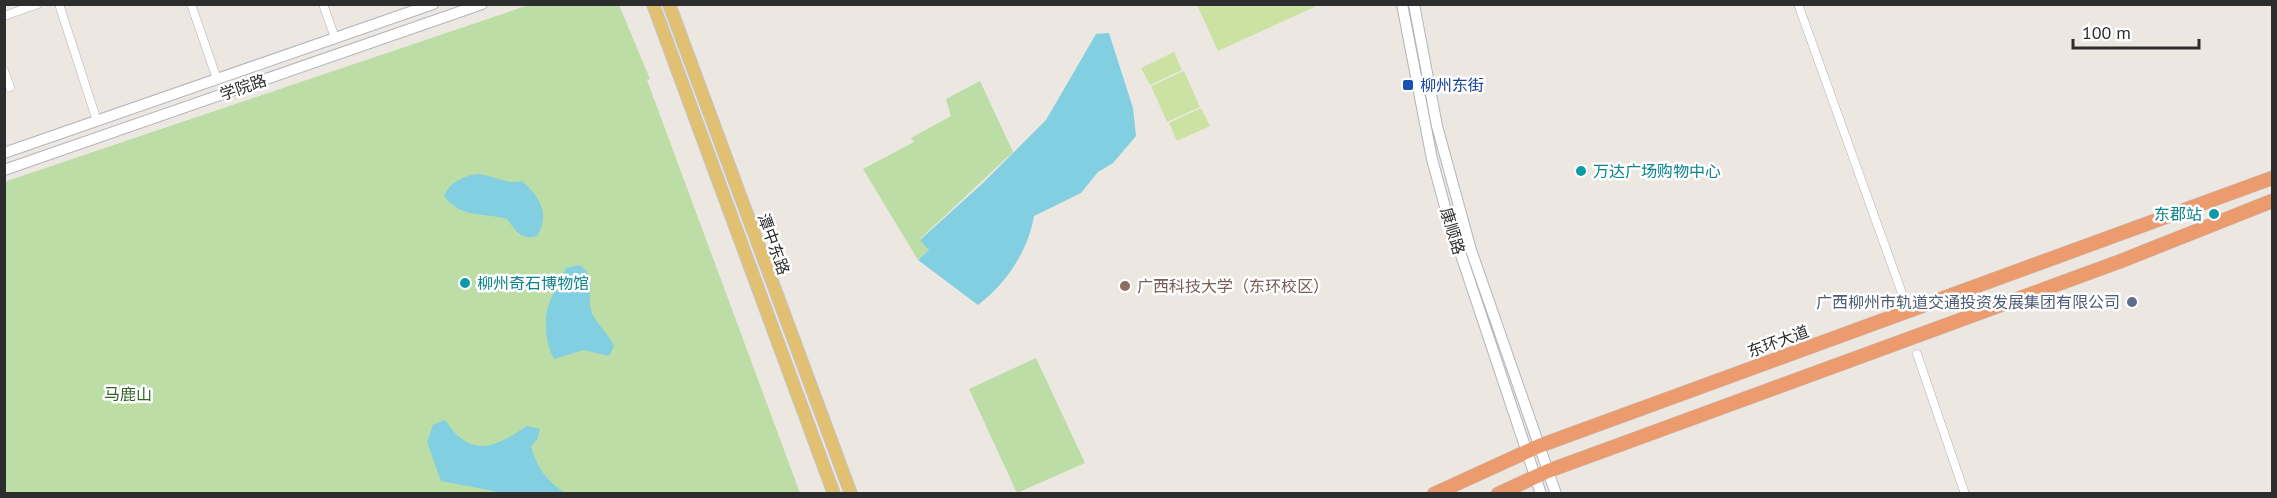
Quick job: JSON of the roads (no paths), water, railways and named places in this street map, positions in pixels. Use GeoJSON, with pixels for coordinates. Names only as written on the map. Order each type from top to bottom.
{"type":"FeatureCollection","features":[{"type":"Feature","properties":{"kind":"highway","name":"东环大道"},"geometry":{"type":"LineString","coordinates":[[1434,494],[1533,449],[2272,178]]}},
{"type":"Feature","properties":{"kind":"highway"},"geometry":{"type":"LineString","coordinates":[[1498,494],[1542,474],[2121,261],[2272,201]]}},
{"type":"Feature","properties":{"kind":"main road","name":"学院路"},"geometry":{"type":"LineString","coordinates":[[4,153],[433,4]]}},
{"type":"Feature","properties":{"kind":"main road","name":"学院路"},"geometry":{"type":"LineString","coordinates":[[4,170],[482,4]]}},
{"type":"Feature","properties":{"kind":"main road","name":"潭中东路"},"geometry":{"type":"LineString","coordinates":[[653,4],[834,494]]}},
{"type":"Feature","properties":{"kind":"main road","name":"潭中东路"},"geometry":{"type":"LineString","coordinates":[[669,4],[850,494]]}},
{"type":"Feature","properties":{"kind":"main road","name":"康顺路"},"geometry":{"type":"LineString","coordinates":[[1402,4],[1432,159],[1463,265],[1533,449]]}},
{"type":"Feature","properties":{"kind":"main road","name":"康顺路"},"geometry":{"type":"LineString","coordinates":[[1414,4],[1448,170],[1533,449]]}},
{"type":"Feature","properties":{"kind":"main road"},"geometry":{"type":"LineString","coordinates":[[1533,449],[1542,474],[1556,494]]}},
{"type":"Feature","properties":{"kind":"main road"},"geometry":{"type":"LineString","coordinates":[[1541,494],[1542,474]]}},
{"type":"Feature","properties":{"kind":"street"},"geometry":{"type":"LineString","coordinates":[[4,16],[38,4]]}},
{"type":"Feature","properties":{"kind":"street"},"geometry":{"type":"LineString","coordinates":[[59,4],[97,121]]}},
{"type":"Feature","properties":{"kind":"street"},"geometry":{"type":"LineString","coordinates":[[191,4],[217,79]]}},
{"type":"Feature","properties":{"kind":"street"},"geometry":{"type":"LineString","coordinates":[[323,4],[335,39]]}},
{"type":"Feature","properties":{"kind":"street"},"geometry":{"type":"LineString","coordinates":[[1798,4],[1903,296]]}},
{"type":"Feature","properties":{"kind":"street"},"geometry":{"type":"LineString","coordinates":[[4,71],[10,87]]}},
{"type":"Feature","properties":{"kind":"street"},"geometry":{"type":"LineString","coordinates":[[1917,354],[1965,494]]}},
{"type":"Feature","properties":{"kind":"water"},"geometry":{"type":"Polygon","coordinates":[[[1109,33],[1133,108],[1136,136],[1113,163],[1098,172],[1081,193],[1034,216],[1027,242],[1014,266],[998,287],[978,305],[918,260],[929,250],[920,240],[984,182],[1046,120],[1096,34],[1109,33]]]}},
{"type":"Feature","properties":{"kind":"water"},"geometry":{"type":"Polygon","coordinates":[[[477,174],[510,182],[522,181],[528,187],[538,199],[543,213],[541,228],[537,236],[523,236],[507,219],[465,212],[444,196],[449,187],[457,181],[477,174]]]}},
{"type":"Feature","properties":{"kind":"water"},"geometry":{"type":"Polygon","coordinates":[[[579,265],[585,270],[590,281],[592,313],[614,346],[609,356],[584,350],[554,359],[546,335],[548,307],[555,291],[567,289],[563,275],[566,268],[579,265]]]}},
{"type":"Feature","properties":{"kind":"water"},"geometry":{"type":"Polygon","coordinates":[[[445,420],[464,440],[483,446],[504,440],[527,426],[540,429],[537,440],[531,446],[533,454],[543,473],[565,493],[504,493],[441,481],[427,442],[433,425],[445,420]]]}},
{"type":"Feature","properties":{"kind":"place","name":"柳州东街"},"geometry":{"type":"Point","coordinates":[1408,85]}},
{"type":"Feature","properties":{"kind":"place","name":"万达广场购物中心"},"geometry":{"type":"Point","coordinates":[1581,171]}},
{"type":"Feature","properties":{"kind":"place","name":"东郡站"},"geometry":{"type":"Point","coordinates":[2214,214]}},
{"type":"Feature","properties":{"kind":"place","name":"柳州奇石博物馆"},"geometry":{"type":"Point","coordinates":[465,283]}},
{"type":"Feature","properties":{"kind":"place","name":"广西科技大学（东环校区）"},"geometry":{"type":"Point","coordinates":[1125,286]}},
{"type":"Feature","properties":{"kind":"place","name":"广西柳州市轨道交通投资发展集团有限公司"},"geometry":{"type":"Point","coordinates":[2132,302]}},
{"type":"Feature","properties":{"kind":"park label","name":"马鹿山"},"geometry":{"type":"Point","coordinates":[128,394]}}]}
